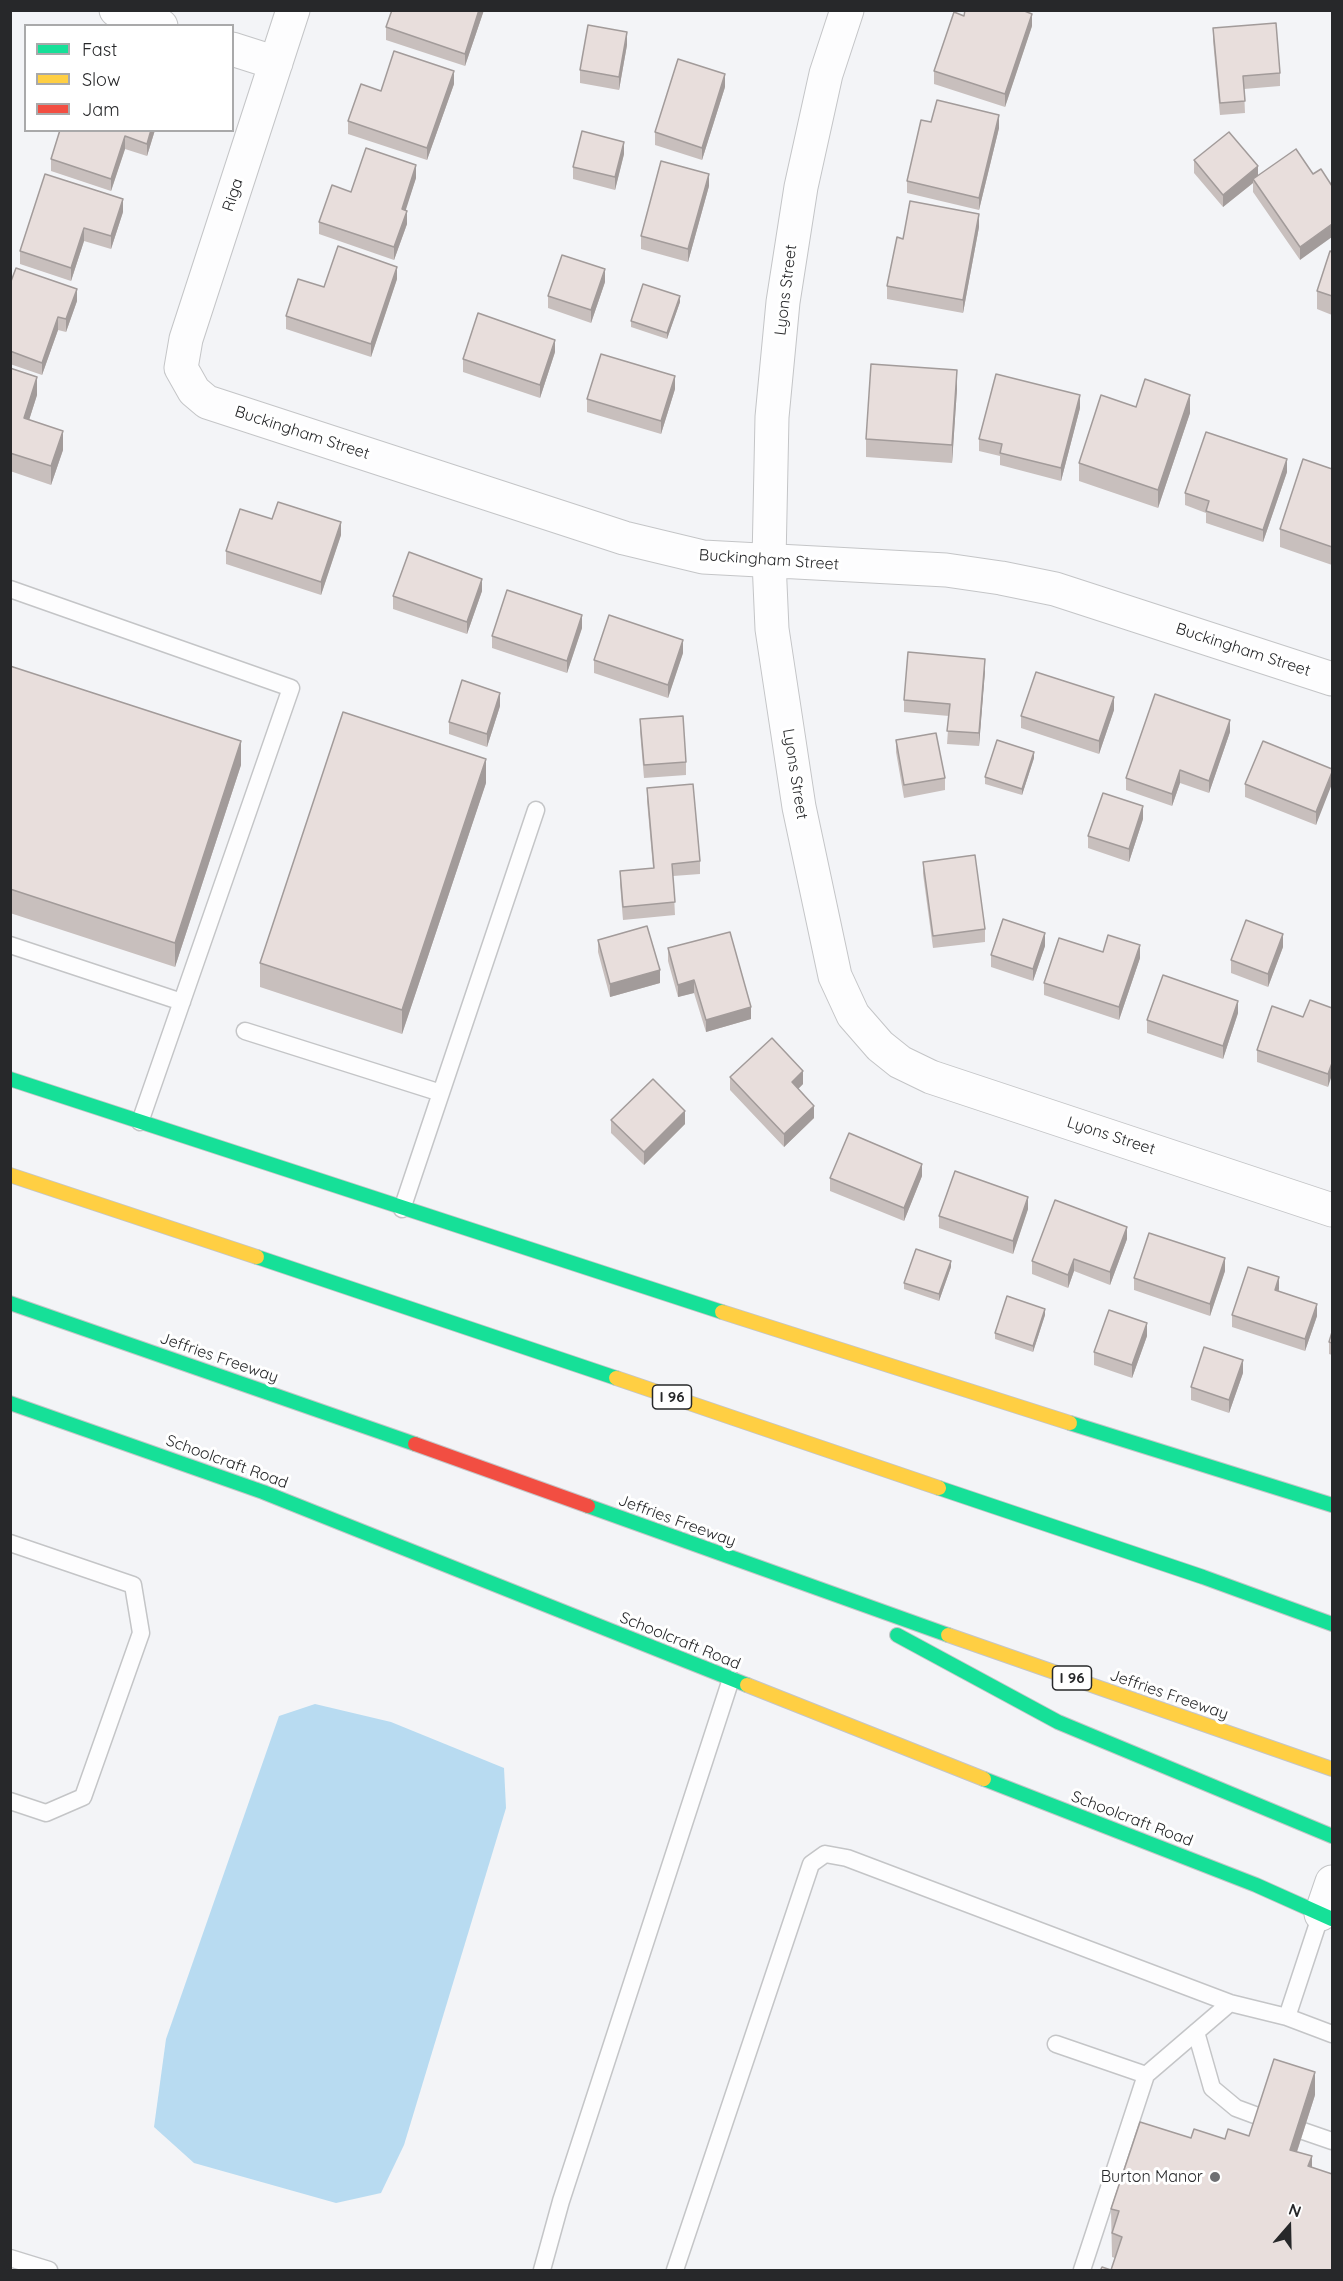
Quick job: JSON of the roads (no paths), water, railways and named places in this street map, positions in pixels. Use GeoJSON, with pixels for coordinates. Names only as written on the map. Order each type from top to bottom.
{"type":"FeatureCollection","features":[{"type":"Feature","properties":{"kind":"main road"},"geometry":{"type":"LineString","coordinates":[[10,1079],[402,1209],[914,1374],[1332,1505]]}},
{"type":"Feature","properties":{"kind":"main road","name":"I 96"},"geometry":{"type":"LineString","coordinates":[[10,1175],[1203,1577],[1332,1624]]}},
{"type":"Feature","properties":{"kind":"main road","name":"Jeffries Freeway"},"geometry":{"type":"LineString","coordinates":[[10,1303],[491,1471],[812,1588],[1332,1769]]}},
{"type":"Feature","properties":{"kind":"main road","name":"Schoolcraft Road"},"geometry":{"type":"LineString","coordinates":[[10,1403],[263,1492],[1256,1885],[1327,1916]]}},
{"type":"Feature","properties":{"kind":"main road"},"geometry":{"type":"LineString","coordinates":[[1203,1577],[1285,1592]]}},
{"type":"Feature","properties":{"kind":"main road"},"geometry":{"type":"LineString","coordinates":[[812,1588],[1058,1722],[1332,1836]]}},
{"type":"Feature","properties":{"kind":"street"},"geometry":{"type":"LineString","coordinates":[[116,10],[155,24]]}},
{"type":"Feature","properties":{"kind":"street","name":"Riga"},"geometry":{"type":"LineString","coordinates":[[187,379],[181,368],[186,339],[293,10]]}},
{"type":"Feature","properties":{"kind":"street","name":"Lyons Street"},"geometry":{"type":"LineString","coordinates":[[847,10],[826,74],[806,165],[783,302],[772,417],[769,561],[772,629],[799,807],[835,976],[853,1015],[880,1046],[900,1062],[931,1077],[1332,1210]]}},
{"type":"Feature","properties":{"kind":"street"},"geometry":{"type":"LineString","coordinates":[[234,50],[276,63]]}},
{"type":"Feature","properties":{"kind":"street","name":"Buckingham Street"},"geometry":{"type":"LineString","coordinates":[[187,379],[194,391],[207,402],[624,538],[703,556],[946,570],[1055,589],[1332,679]]}},
{"type":"Feature","properties":{"kind":"street"},"geometry":{"type":"LineString","coordinates":[[1327,1916],[1332,1882]]}},
{"type":"Feature","properties":{"kind":"lane"},"geometry":{"type":"LineString","coordinates":[[10,589],[291,688],[140,1122]]}},
{"type":"Feature","properties":{"kind":"lane"},"geometry":{"type":"LineString","coordinates":[[402,1209],[536,810]]}},
{"type":"Feature","properties":{"kind":"lane"},"geometry":{"type":"LineString","coordinates":[[10,945],[182,1002]]}},
{"type":"Feature","properties":{"kind":"lane"},"geometry":{"type":"LineString","coordinates":[[245,1031],[441,1093]]}},
{"type":"Feature","properties":{"kind":"lane"},"geometry":{"type":"LineString","coordinates":[[10,1543],[133,1585],[141,1633],[83,1797],[46,1813],[10,1801]]}},
{"type":"Feature","properties":{"kind":"lane"},"geometry":{"type":"LineString","coordinates":[[542,2271],[561,2201],[731,1679]]}},
{"type":"Feature","properties":{"kind":"lane"},"geometry":{"type":"LineString","coordinates":[[675,2271],[811,1864],[825,1854],[847,1858],[1230,2003],[1287,2017],[1332,2034]]}},
{"type":"Feature","properties":{"kind":"lane"},"geometry":{"type":"LineString","coordinates":[[1287,2017],[1327,1916]]}},
{"type":"Feature","properties":{"kind":"lane"},"geometry":{"type":"LineString","coordinates":[[1082,2271],[1146,2075],[1230,2003]]}},
{"type":"Feature","properties":{"kind":"lane"},"geometry":{"type":"LineString","coordinates":[[1196,2032],[1212,2088],[1236,2108],[1263,2118]]}},
{"type":"Feature","properties":{"kind":"lane"},"geometry":{"type":"LineString","coordinates":[[1056,2044],[1146,2075]]}},
{"type":"Feature","properties":{"kind":"lane"},"geometry":{"type":"LineString","coordinates":[[1303,2131],[1332,2141]]}},
{"type":"Feature","properties":{"kind":"lane"},"geometry":{"type":"LineString","coordinates":[[10,2258],[49,2271]]}},
{"type":"Feature","properties":{"kind":"water"},"geometry":{"type":"Polygon","coordinates":[[[315,1704],[391,1722],[504,1768],[506,1808],[404,2145],[381,2193],[336,2203],[194,2163],[154,2127],[166,2039],[279,1716],[315,1704]]]}},
{"type":"Feature","properties":{"kind":"place","name":"Burton Manor"},"geometry":{"type":"Point","coordinates":[1215,2177]}}]}
